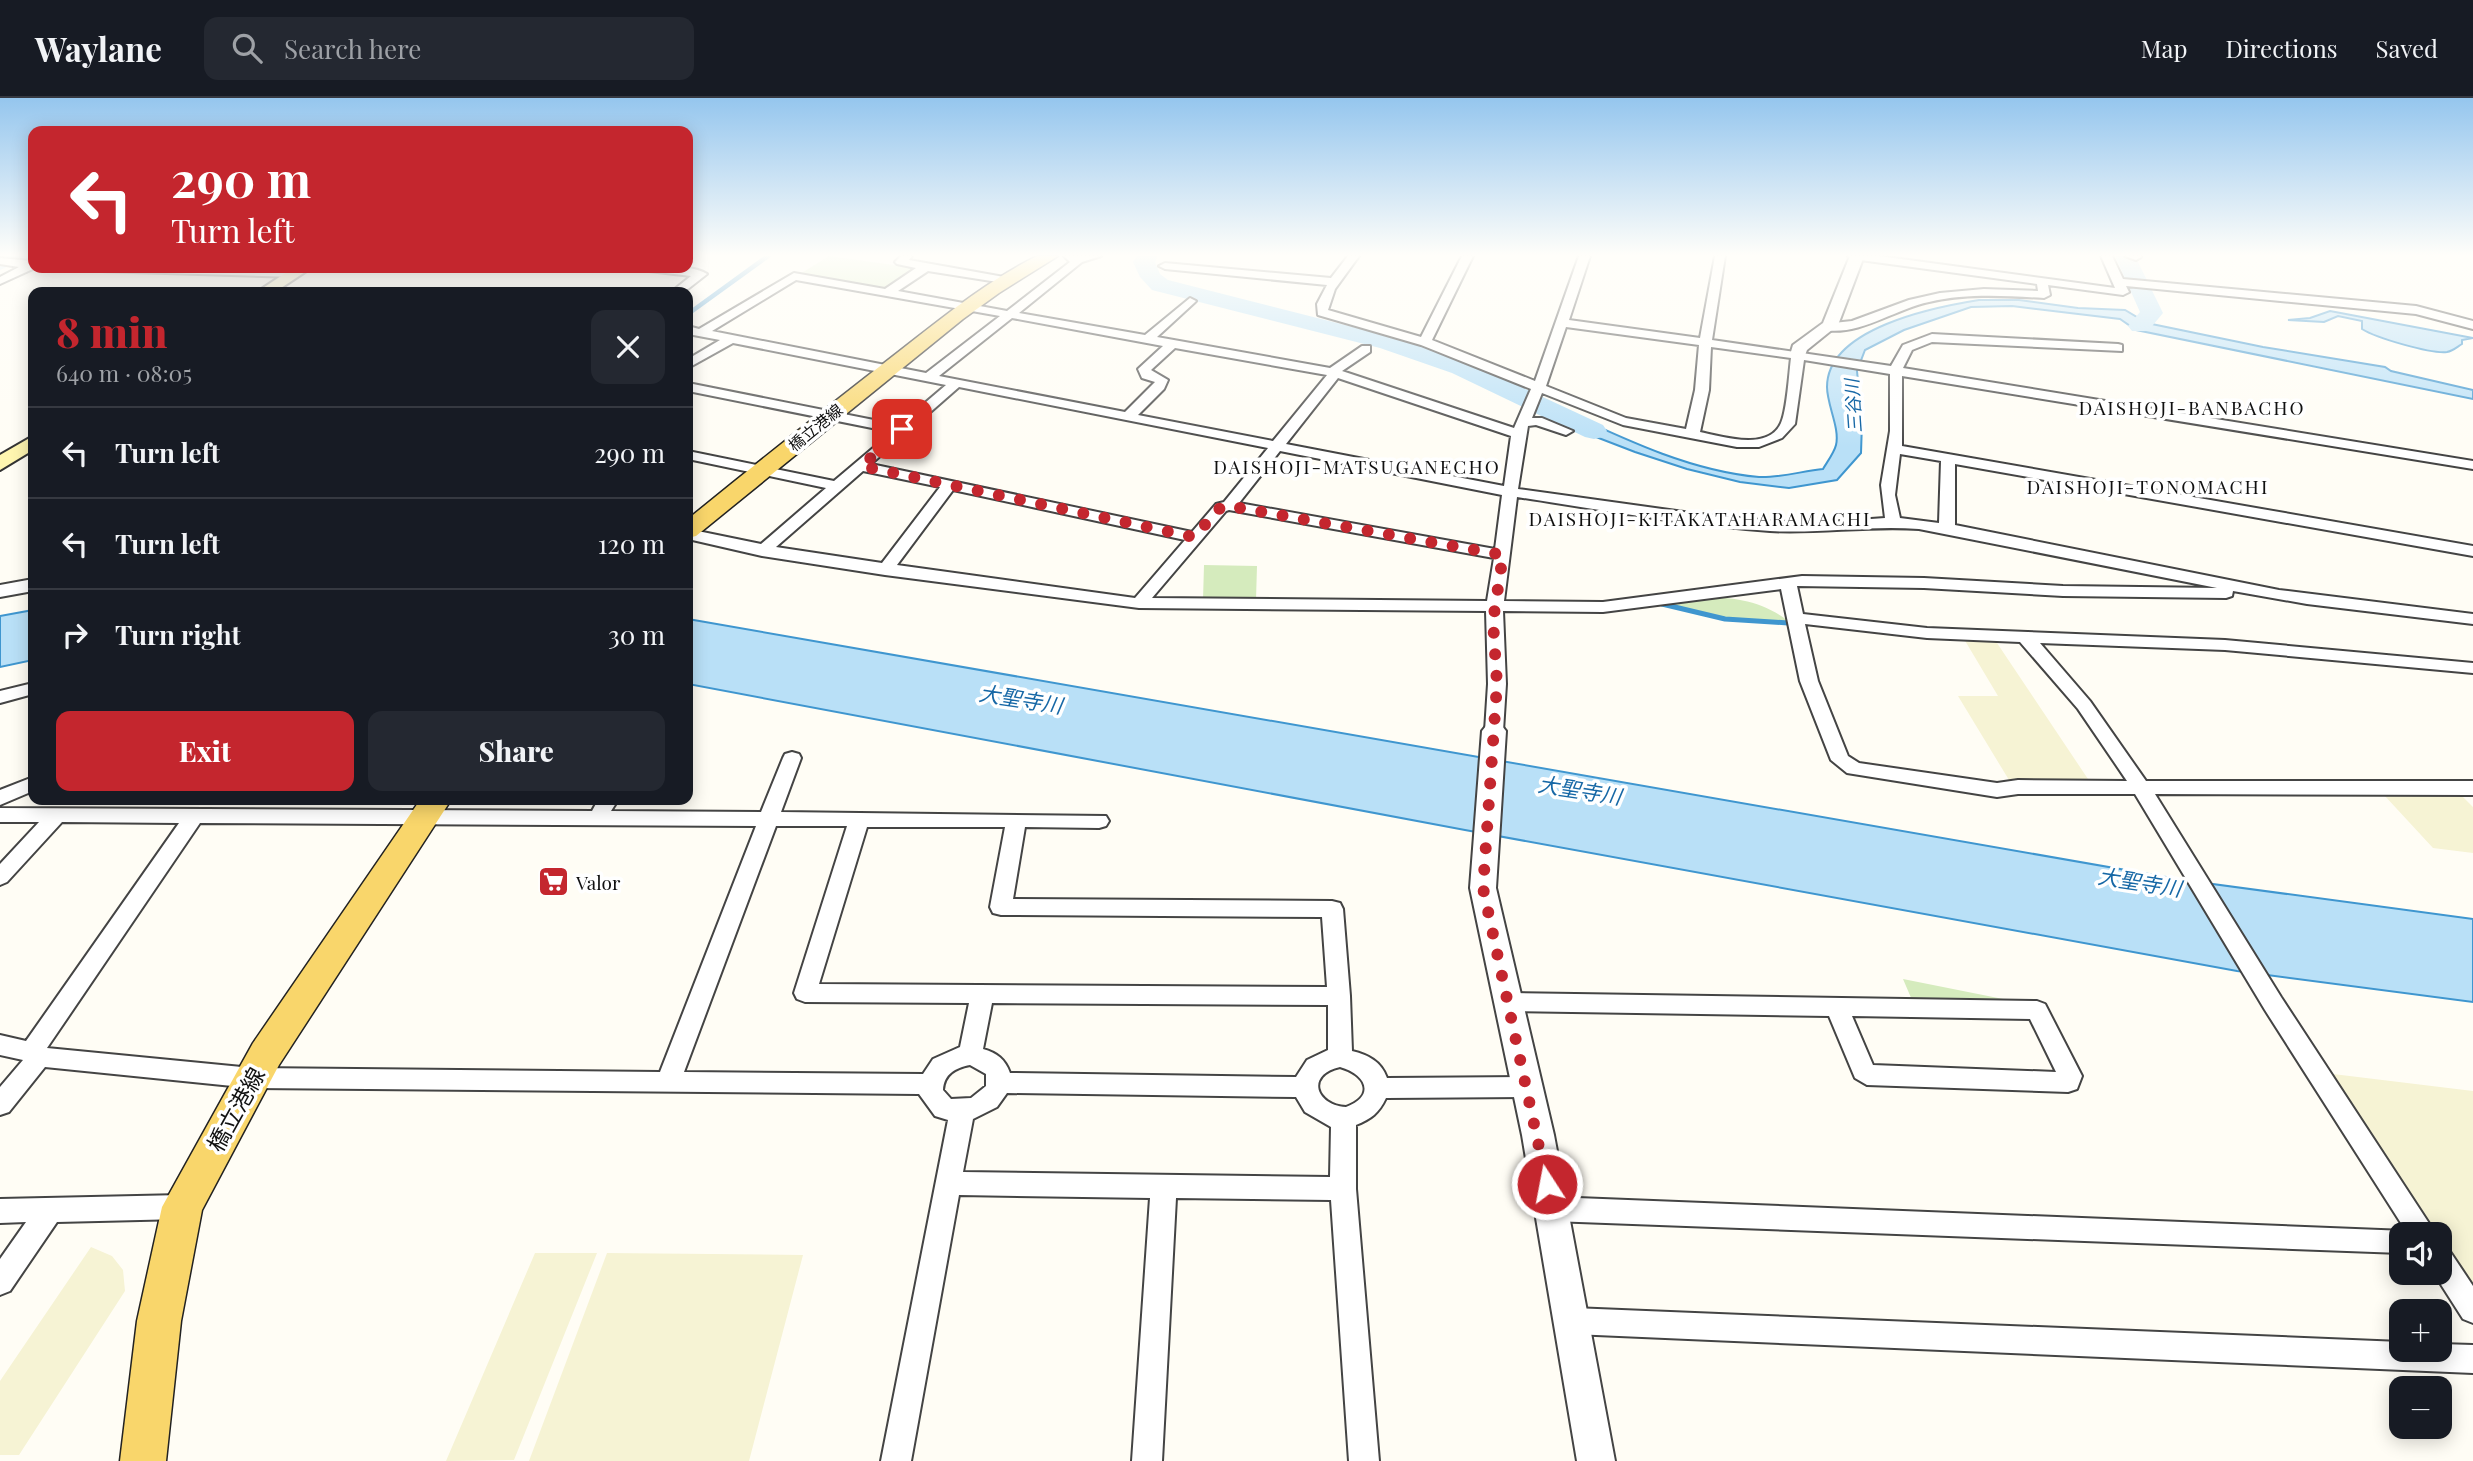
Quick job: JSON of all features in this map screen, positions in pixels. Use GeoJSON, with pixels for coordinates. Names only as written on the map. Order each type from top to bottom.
{"type":"FeatureCollection","features":[{"type":"Feature","properties":{"kind":"main road","name":"橋立港線"},"geometry":{"type":"LineString","coordinates":[[693,528],[829,415],[951,320]]}},
{"type":"Feature","properties":{"kind":"main road"},"geometry":{"type":"LineString","coordinates":[[0,464],[28,445]]}},
{"type":"Feature","properties":{"kind":"main road","name":"橋立港線"},"geometry":{"type":"LineString","coordinates":[[143,1461],[159,1321],[183,1208],[252,1078],[429,809]]}},
{"type":"Feature","properties":{"kind":"street"},"geometry":{"type":"LineString","coordinates":[[694,332],[716,320]]}},
{"type":"Feature","properties":{"kind":"street"},"geometry":{"type":"LineString","coordinates":[[928,378],[1004,320]]}},
{"type":"Feature","properties":{"kind":"street"},"geometry":{"type":"LineString","coordinates":[[1036,320],[1334,372],[1566,431]]}},
{"type":"Feature","properties":{"kind":"street"},"geometry":{"type":"LineString","coordinates":[[1147,339],[1169,320]]}},
{"type":"Feature","properties":{"kind":"street"},"geometry":{"type":"LineString","coordinates":[[1348,320],[1425,342],[1542,393],[1623,421],[1752,444],[1778,436],[1788,424],[1799,348],[1828,327],[1832,320]]}},
{"type":"Feature","properties":{"kind":"street"},"geometry":{"type":"LineString","coordinates":[[1425,342],[1436,320]]}},
{"type":"Feature","properties":{"kind":"street"},"geometry":{"type":"LineString","coordinates":[[1562,320],[1510,492],[1493,621],[1497,684],[1483,888],[1552,1209],[1597,1461]]}},
{"type":"Feature","properties":{"kind":"street"},"geometry":{"type":"LineString","coordinates":[[1692,435],[1702,390],[1709,320]]}},
{"type":"Feature","properties":{"kind":"street"},"geometry":{"type":"LineString","coordinates":[[1828,327],[1855,326],[1870,320]]}},
{"type":"Feature","properties":{"kind":"street"},"geometry":{"type":"LineString","coordinates":[[2453,320],[2473,325]]}},
{"type":"Feature","properties":{"kind":"street"},"geometry":{"type":"LineString","coordinates":[[1561,323],[1798,355],[2473,465]]}},
{"type":"Feature","properties":{"kind":"street"},"geometry":{"type":"LineString","coordinates":[[694,332],[1510,492],[1691,518],[1769,526],[1815,527],[1894,522],[1947,529],[2252,590],[2325,602],[2473,619]]}},
{"type":"Feature","properties":{"kind":"street"},"geometry":{"type":"LineString","coordinates":[[1894,522],[1888,509],[1892,450],[1895,449],[1896,371],[1897,362],[1904,349],[1916,342],[1932,338],[2118,348]]}},
{"type":"Feature","properties":{"kind":"street"},"geometry":{"type":"LineString","coordinates":[[693,361],[730,339]]}},
{"type":"Feature","properties":{"kind":"street"},"geometry":{"type":"LineString","coordinates":[[1127,418],[1160,386],[1162,380],[1143,373],[1144,369],[1173,343]]}},
{"type":"Feature","properties":{"kind":"street"},"geometry":{"type":"LineString","coordinates":[[1229,506],[1334,372],[1366,349]]}},
{"type":"Feature","properties":{"kind":"street"},"geometry":{"type":"LineString","coordinates":[[762,551],[955,384]]}},
{"type":"Feature","properties":{"kind":"street"},"geometry":{"type":"LineString","coordinates":[[693,388],[902,429]]}},
{"type":"Feature","properties":{"kind":"street"},"geometry":{"type":"LineString","coordinates":[[1895,449],[2473,551]]}},
{"type":"Feature","properties":{"kind":"street"},"geometry":{"type":"LineString","coordinates":[[693,456],[838,486]]}},
{"type":"Feature","properties":{"kind":"street"},"geometry":{"type":"LineString","coordinates":[[1947,529],[1948,458]]}},
{"type":"Feature","properties":{"kind":"street"},"geometry":{"type":"LineString","coordinates":[[862,466],[1194,537]]}},
{"type":"Feature","properties":{"kind":"street"},"geometry":{"type":"LineString","coordinates":[[885,570],[950,485]]}},
{"type":"Feature","properties":{"kind":"street"},"geometry":{"type":"LineString","coordinates":[[1139,603],[1221,507],[1229,506],[1503,555]]}},
{"type":"Feature","properties":{"kind":"street"},"geometry":{"type":"LineString","coordinates":[[693,533],[762,551],[1139,603],[1603,607],[1788,582],[1924,583],[2063,591],[2222,593],[2252,590]]}},
{"type":"Feature","properties":{"kind":"street"},"geometry":{"type":"LineString","coordinates":[[1788,582],[1809,681],[1840,760],[1854,769],[1983,790],[2140,787],[2473,788]]}},
{"type":"Feature","properties":{"kind":"street"},"geometry":{"type":"LineString","coordinates":[[0,591],[28,586]]}},
{"type":"Feature","properties":{"kind":"street"},"geometry":{"type":"LineString","coordinates":[[1796,618],[1927,633],[2225,645],[2473,668]]}},
{"type":"Feature","properties":{"kind":"street"},"geometry":{"type":"LineString","coordinates":[[2027,639],[2080,697],[2140,787],[2276,1011],[2415,1222]]}},
{"type":"Feature","properties":{"kind":"street"},"geometry":{"type":"LineString","coordinates":[[0,697],[28,690]]}},
{"type":"Feature","properties":{"kind":"street"},"geometry":{"type":"LineString","coordinates":[[668,1082],[792,758]]}},
{"type":"Feature","properties":{"kind":"street"},"geometry":{"type":"LineString","coordinates":[[0,798],[28,785]]}},
{"type":"Feature","properties":{"kind":"street"},"geometry":{"type":"LineString","coordinates":[[597,819],[605,805]]}},
{"type":"Feature","properties":{"kind":"street"},"geometry":{"type":"LineString","coordinates":[[0,815],[195,816],[429,809],[597,819],[1099,821]]}},
{"type":"Feature","properties":{"kind":"street"},"geometry":{"type":"LineString","coordinates":[[2,873],[56,816]]}},
{"type":"Feature","properties":{"kind":"street"},"geometry":{"type":"LineString","coordinates":[[0,1105],[195,816]]}},
{"type":"Feature","properties":{"kind":"street"},"geometry":{"type":"LineString","coordinates":[[859,821],[805,993],[1339,996]]}},
{"type":"Feature","properties":{"kind":"street"},"geometry":{"type":"LineString","coordinates":[[1016,821],[1001,907],[1332,909],[1339,996],[1340,1057]]}},
{"type":"Feature","properties":{"kind":"street"},"geometry":{"type":"LineString","coordinates":[[970,1055],[982,994]]}},
{"type":"Feature","properties":{"kind":"street"},"geometry":{"type":"LineString","coordinates":[[1509,1002],[2037,1010],[2070,1076],[2068,1082],[1867,1075],[1863,1071],[1838,1007]]}},
{"type":"Feature","properties":{"kind":"street"},"geometry":{"type":"LineString","coordinates":[[0,1045],[109,1066],[252,1078],[931,1084]]}},
{"type":"Feature","properties":{"kind":"street"},"geometry":{"type":"LineString","coordinates":[[970,1055],[990,1060],[1000,1074],[1000,1083],[989,1101],[979,1108],[962,1112],[944,1109],[936,1102],[931,1084],[941,1067],[960,1056],[970,1055]]}},
{"type":"Feature","properties":{"kind":"street"},"geometry":{"type":"LineString","coordinates":[[1340,1057],[1352,1058],[1370,1069],[1378,1088],[1377,1098],[1371,1107],[1362,1113],[1344,1117],[1325,1113],[1315,1106],[1306,1087],[1312,1069],[1320,1062],[1340,1057]]}},
{"type":"Feature","properties":{"kind":"street"},"geometry":{"type":"LineString","coordinates":[[1000,1083],[1306,1087]]}},
{"type":"Feature","properties":{"kind":"street"},"geometry":{"type":"LineString","coordinates":[[1378,1088],[1527,1087]]}},
{"type":"Feature","properties":{"kind":"street"},"geometry":{"type":"LineString","coordinates":[[897,1461],[962,1112]]}},
{"type":"Feature","properties":{"kind":"street"},"geometry":{"type":"LineString","coordinates":[[1344,1117],[1343,1189],[1364,1461]]}},
{"type":"Feature","properties":{"kind":"street"},"geometry":{"type":"LineString","coordinates":[[948,1183],[1343,1189]]}},
{"type":"Feature","properties":{"kind":"street"},"geometry":{"type":"LineString","coordinates":[[1147,1461],[1164,1185]]}},
{"type":"Feature","properties":{"kind":"street"},"geometry":{"type":"LineString","coordinates":[[0,1210],[183,1208]]}},
{"type":"Feature","properties":{"kind":"street"},"geometry":{"type":"LineString","coordinates":[[1552,1209],[2389,1241]]}},
{"type":"Feature","properties":{"kind":"street"},"geometry":{"type":"LineString","coordinates":[[0,1282],[50,1210]]}},
{"type":"Feature","properties":{"kind":"street"},"geometry":{"type":"LineString","coordinates":[[2452,1278],[2473,1310]]}},
{"type":"Feature","properties":{"kind":"street"},"geometry":{"type":"LineString","coordinates":[[1573,1321],[2473,1359]]}},
{"type":"Feature","properties":{"kind":"shaded area"},"geometry":{"type":"Polygon","coordinates":[[[1964,639],[1997,643],[2088,779],[2009,780],[1958,696],[1998,696],[1964,639]]]}},
{"type":"Feature","properties":{"kind":"shaded area"},"geometry":{"type":"Polygon","coordinates":[[[2384,795],[2461,795],[2473,807],[2473,853],[2433,848],[2384,795]]]}},
{"type":"Feature","properties":{"kind":"shaded area"},"geometry":{"type":"Polygon","coordinates":[[[2333,1074],[2473,1091],[2473,1295],[2452,1263],[2452,1222],[2425,1222],[2331,1078],[2333,1074]]]}},
{"type":"Feature","properties":{"kind":"shaded area"},"geometry":{"type":"Polygon","coordinates":[[[91,1247],[112,1256],[123,1270],[125,1291],[19,1455],[0,1455],[0,1381],[91,1247]]]}},
{"type":"Feature","properties":{"kind":"shaded area"},"geometry":{"type":"Polygon","coordinates":[[[535,1253],[597,1253],[514,1460],[446,1461],[535,1253]]]}},
{"type":"Feature","properties":{"kind":"shaded area"},"geometry":{"type":"Polygon","coordinates":[[[607,1253],[803,1255],[749,1461],[529,1461],[607,1253]]]}},
{"type":"Feature","properties":{"kind":"green space"},"geometry":{"type":"Polygon","coordinates":[[[1204,565],[1257,566],[1256,600],[1203,600],[1204,565]]]}},
{"type":"Feature","properties":{"kind":"green space"},"geometry":{"type":"Polygon","coordinates":[[[1702,597],[1725,598],[1758,605],[1788,621],[1724,617],[1662,603],[1702,597]]]}},
{"type":"Feature","properties":{"kind":"green space"},"geometry":{"type":"Polygon","coordinates":[[[1903,979],[2028,1004],[1912,1000],[1903,979]]]}},
{"type":"Feature","properties":{"kind":"water"},"geometry":{"type":"Polygon","coordinates":[[[1899,320],[1934,320],[1904,330],[1865,350],[1857,371],[1862,422],[1861,453],[1837,480],[1789,488],[1740,482],[1635,452],[1544,417],[1551,405],[1652,450],[1732,473],[1767,477],[1823,469],[1834,451],[1837,438],[1827,387],[1832,367],[1845,349],[1863,335],[1899,320]]]}},
{"type":"Feature","properties":{"kind":"water"},"geometry":{"type":"Polygon","coordinates":[[[2121,320],[2141,320],[2263,347],[2385,367],[2391,371],[2473,390],[2473,399],[2136,330],[2121,320]]]}},
{"type":"Feature","properties":{"kind":"water"},"geometry":{"type":"Polygon","coordinates":[[[2288,320],[2292,320],[2330,320],[2324,322],[2288,320]]]}},
{"type":"Feature","properties":{"kind":"water"},"geometry":{"type":"Polygon","coordinates":[[[2355,320],[2376,320],[2473,338],[2462,340],[2462,344],[2451,351],[2439,352],[2379,337],[2362,329],[2362,321],[2355,320]]]}},
{"type":"Feature","properties":{"kind":"water"},"geometry":{"type":"Polygon","coordinates":[[[28,611],[28,661],[0,667],[0,616],[28,611]]]}},
{"type":"Feature","properties":{"kind":"water","name":"大聖寺川"},"geometry":{"type":"Polygon","coordinates":[[[693,620],[2183,880],[2473,919],[2473,1002],[2237,971],[693,685],[693,620]]]}},
{"type":"Feature","properties":{"kind":"waterway","name":"三谷川"},"geometry":{"type":"LineString","coordinates":[[1296,320],[1388,343],[1461,368],[1594,431]]}},
{"type":"Feature","properties":{"kind":"waterway"},"geometry":{"type":"LineString","coordinates":[[2140,326],[2146,320]]}},
{"type":"Feature","properties":{"kind":"waterway"},"geometry":{"type":"LineString","coordinates":[[1662,604],[1725,619],[1788,623]]}},
{"type":"Feature","properties":{"kind":"place","name":"Valor"},"geometry":{"type":"Point","coordinates":[553,882]}},
{"type":"Feature","properties":{"kind":"district","name":"DAISHOJI-BANBACHO"},"geometry":{"type":"Point","coordinates":[2192,407]}},
{"type":"Feature","properties":{"kind":"district","name":"DAISHOJI-MATSUGANECHO"},"geometry":{"type":"Point","coordinates":[1357,466]}},
{"type":"Feature","properties":{"kind":"district","name":"DAISHOJI-TONOMACHI"},"geometry":{"type":"Point","coordinates":[2148,486]}},
{"type":"Feature","properties":{"kind":"district","name":"DAISHOJI-KITAKATAHARAMACHI"},"geometry":{"type":"Point","coordinates":[1700,518]}},
{"type":"Feature","properties":{"kind":"route"},"geometry":{"type":"LineString","coordinates":[[902,429],[862,466],[1194,537],[1221,507],[1229,506],[1503,555],[1493,621],[1497,684],[1483,888],[1547,1184]]}}]}
